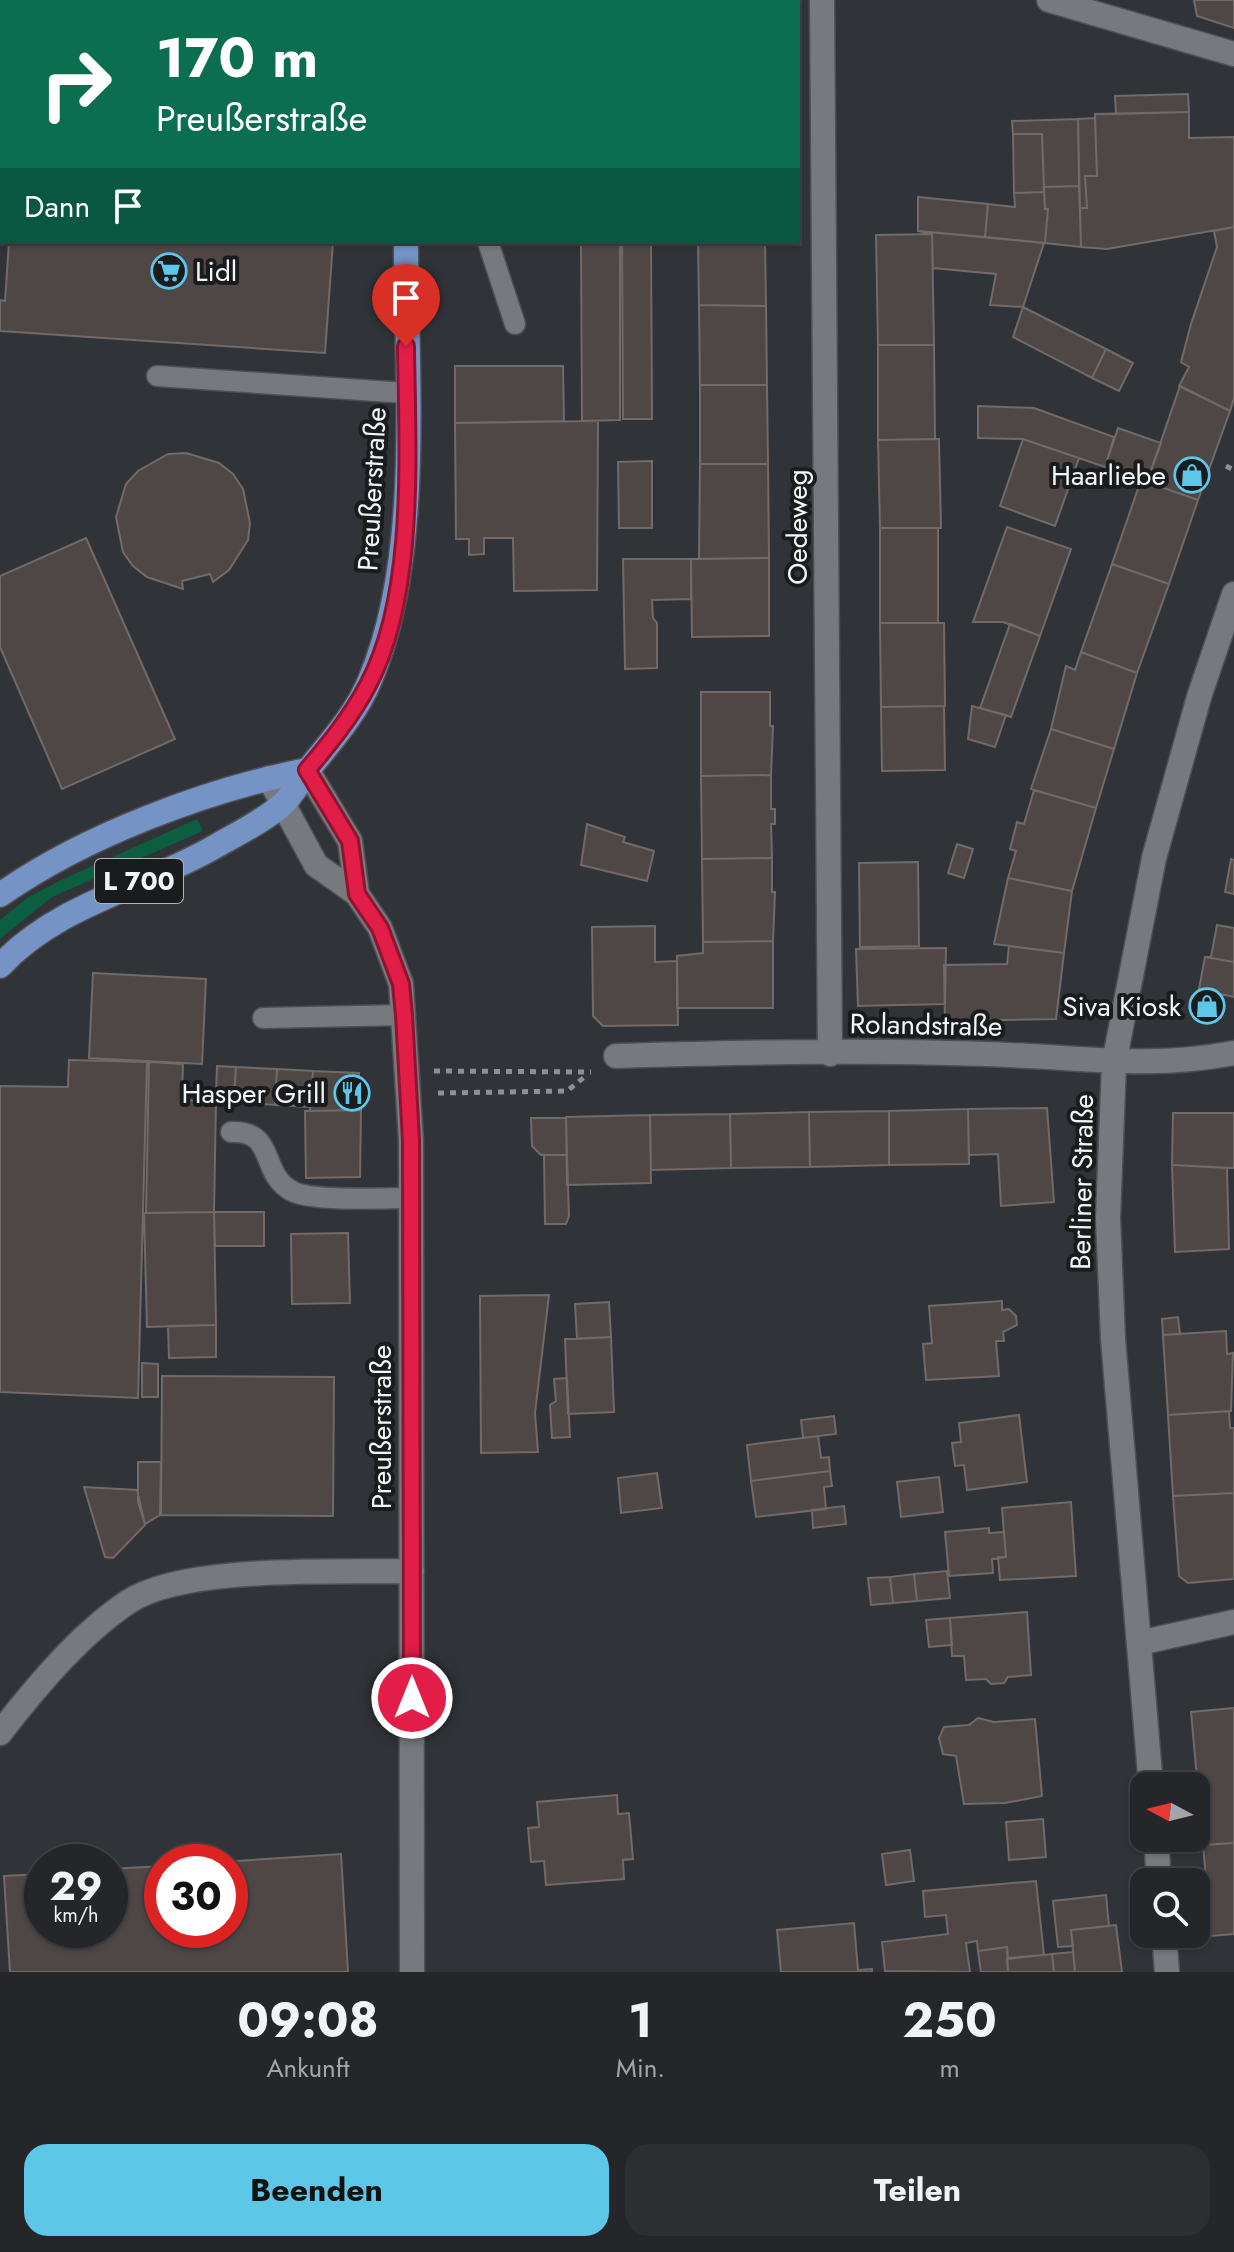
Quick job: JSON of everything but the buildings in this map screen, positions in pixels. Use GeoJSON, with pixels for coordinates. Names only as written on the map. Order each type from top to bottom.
{"type":"FeatureCollection","features":[{"type":"Feature","properties":{"kind":"main road","name":"Preußerstraße"},"geometry":{"type":"LineString","coordinates":[[307,770],[343,727],[369,683],[386,636],[399,579],[405,523],[406,244]]}},
{"type":"Feature","properties":{"kind":"main road","name":"L 700"},"geometry":{"type":"LineString","coordinates":[[0,895],[37,869],[202,795],[307,770]]}},
{"type":"Feature","properties":{"kind":"main road","name":"L 700"},"geometry":{"type":"LineString","coordinates":[[0,966],[42,930],[76,910],[214,848],[283,803],[307,770]]}},
{"type":"Feature","properties":{"kind":"street","name":"Oedeweg"},"geometry":{"type":"LineString","coordinates":[[822,0],[830,1054]]}},
{"type":"Feature","properties":{"kind":"street"},"geometry":{"type":"LineString","coordinates":[[1049,0],[1234,54]]}},
{"type":"Feature","properties":{"kind":"street","name":"Berliner Straße"},"geometry":{"type":"LineString","coordinates":[[1150,1772],[1113,1339],[1108,1218],[1114,1063],[1154,858],[1199,697],[1234,594]]}},
{"type":"Feature","properties":{"kind":"street","name":"Preußerstraße"},"geometry":{"type":"LineString","coordinates":[[307,770],[350,841],[357,894]]}},
{"type":"Feature","properties":{"kind":"street","name":"Preußerstraße"},"geometry":{"type":"LineString","coordinates":[[269,778],[316,865],[357,894],[380,928],[401,984],[409,1082],[411,1198],[412,1972]]}},
{"type":"Feature","properties":{"kind":"street","name":"Rolandstraße"},"geometry":{"type":"LineString","coordinates":[[616,1056],[1029,1056],[1154,1064],[1234,1053]]}},
{"type":"Feature","properties":{"kind":"street"},"geometry":{"type":"LineString","coordinates":[[0,1733],[70,1653],[129,1601],[169,1583],[207,1577],[412,1571]]}},
{"type":"Feature","properties":{"kind":"street"},"geometry":{"type":"LineString","coordinates":[[1139,1643],[1234,1622]]}},
{"type":"Feature","properties":{"kind":"street"},"geometry":{"type":"LineString","coordinates":[[1165,1948],[1167,1972]]}},
{"type":"Feature","properties":{"kind":"lane"},"geometry":{"type":"LineString","coordinates":[[489,244],[515,324]]}},
{"type":"Feature","properties":{"kind":"lane"},"geometry":{"type":"LineString","coordinates":[[157,376],[406,393]]}},
{"type":"Feature","properties":{"kind":"lane"},"geometry":{"type":"LineString","coordinates":[[263,1018],[404,1015]]}},
{"type":"Feature","properties":{"kind":"lane"},"geometry":{"type":"LineString","coordinates":[[231,1132],[247,1131],[262,1142],[277,1182],[295,1193],[411,1198]]}},
{"type":"Feature","properties":{"kind":"path"},"geometry":{"type":"LineString","coordinates":[[1226,466],[1234,470]]}},
{"type":"Feature","properties":{"kind":"path"},"geometry":{"type":"LineString","coordinates":[[409,1082],[567,1091],[616,1056]]}},
{"type":"Feature","properties":{"kind":"path"},"geometry":{"type":"LineString","coordinates":[[409,1082],[589,1074]]}},
{"type":"Feature","properties":{"kind":"green space"},"geometry":{"type":"Polygon","coordinates":[[[197,819],[203,831],[52,897],[0,939],[0,920],[27,898],[197,819]]]}},
{"type":"Feature","properties":{"kind":"place","name":"Lidl"},"geometry":{"type":"Point","coordinates":[169,271]}},
{"type":"Feature","properties":{"kind":"place","name":"Haarliebe"},"geometry":{"type":"Point","coordinates":[1192,475]}},
{"type":"Feature","properties":{"kind":"place","name":"Siva Kiosk"},"geometry":{"type":"Point","coordinates":[1207,1006]}},
{"type":"Feature","properties":{"kind":"place","name":"Hasper Grill"},"geometry":{"type":"Point","coordinates":[352,1093]}},
{"type":"Feature","properties":{"kind":"route"},"geometry":{"type":"LineString","coordinates":[[406,346],[405,523],[399,579],[386,636],[369,683],[343,727],[307,770],[350,841],[357,894],[380,928],[401,984],[409,1070],[411,1140],[412,1698]]}}]}
